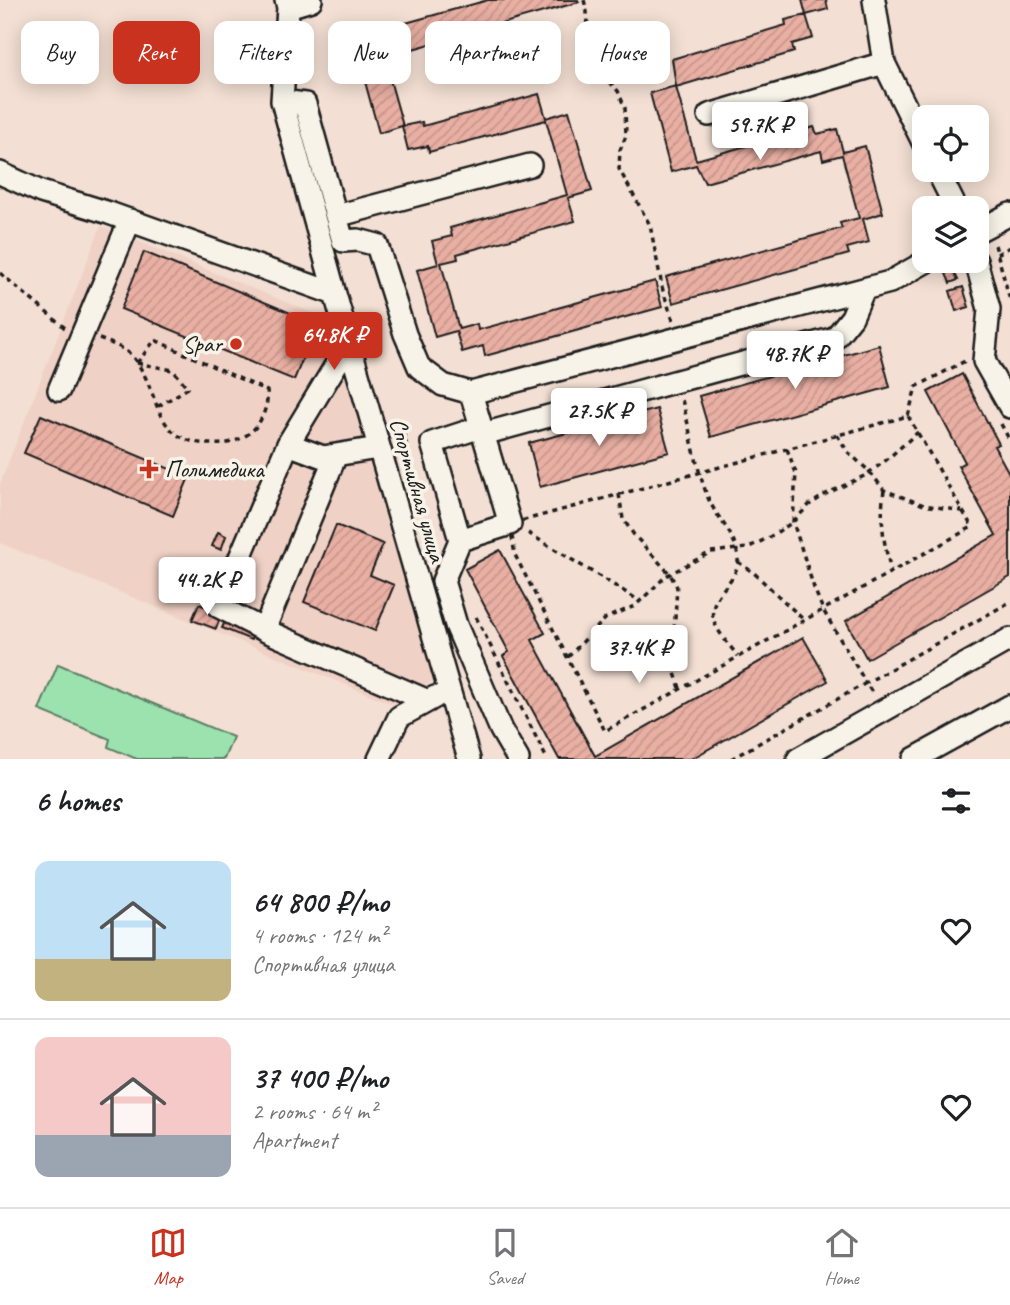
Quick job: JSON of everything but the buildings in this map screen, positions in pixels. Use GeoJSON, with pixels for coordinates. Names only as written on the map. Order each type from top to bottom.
{"type":"FeatureCollection","features":[{"type":"Feature","properties":{"kind":"street"},"geometry":{"type":"LineString","coordinates":[[287,4],[311,0]]}},
{"type":"Feature","properties":{"kind":"street"},"geometry":{"type":"LineString","coordinates":[[874,0],[884,63],[912,120]]}},
{"type":"Feature","properties":{"kind":"street","name":"Спортивная улица"},"geometry":{"type":"LineString","coordinates":[[287,4],[282,101],[348,345],[469,759]]}},
{"type":"Feature","properties":{"kind":"street"},"geometry":{"type":"LineString","coordinates":[[709,114],[884,63]]}},
{"type":"Feature","properties":{"kind":"street"},"geometry":{"type":"LineString","coordinates":[[282,101],[305,104],[343,242],[358,240],[377,245],[405,334],[419,367],[443,385],[471,393],[891,282],[912,270]]}},
{"type":"Feature","properties":{"kind":"street"},"geometry":{"type":"LineString","coordinates":[[336,216],[530,165]]}},
{"type":"Feature","properties":{"kind":"street"},"geometry":{"type":"LineString","coordinates":[[0,173],[41,192],[130,220],[335,294]]}},
{"type":"Feature","properties":{"kind":"street"},"geometry":{"type":"LineString","coordinates":[[989,225],[1010,214]]}},
{"type":"Feature","properties":{"kind":"street"},"geometry":{"type":"LineString","coordinates":[[59,390],[130,220]]}},
{"type":"Feature","properties":{"kind":"street"},"geometry":{"type":"LineString","coordinates":[[979,273],[989,309],[984,361],[1004,412]]}},
{"type":"Feature","properties":{"kind":"street"},"geometry":{"type":"LineString","coordinates":[[517,759],[501,730],[456,625],[443,581],[460,540],[432,443],[835,338],[852,317],[864,289]]}},
{"type":"Feature","properties":{"kind":"street"},"geometry":{"type":"LineString","coordinates":[[348,345],[288,444],[219,607],[264,630],[428,701]]}},
{"type":"Feature","properties":{"kind":"street"},"geometry":{"type":"LineString","coordinates":[[460,540],[510,524],[471,393]]}},
{"type":"Feature","properties":{"kind":"street"},"geometry":{"type":"LineString","coordinates":[[288,444],[323,457],[378,448]]}},
{"type":"Feature","properties":{"kind":"street"},"geometry":{"type":"LineString","coordinates":[[264,630],[336,455]]}},
{"type":"Feature","properties":{"kind":"street"},"geometry":{"type":"LineString","coordinates":[[798,759],[1010,639]]}},
{"type":"Feature","properties":{"kind":"street"},"geometry":{"type":"LineString","coordinates":[[379,759],[399,717],[449,690]]}},
{"type":"Feature","properties":{"kind":"street"},"geometry":{"type":"LineString","coordinates":[[914,759],[1010,706]]}},
{"type":"Feature","properties":{"kind":"path"},"geometry":{"type":"LineString","coordinates":[[584,0],[590,61],[618,91],[625,108],[626,136],[620,150],[619,169],[650,225],[663,291],[680,338]]}},
{"type":"Feature","properties":{"kind":"path"},"geometry":{"type":"LineString","coordinates":[[989,244],[1010,300]]}},
{"type":"Feature","properties":{"kind":"path"},"geometry":{"type":"LineString","coordinates":[[155,340],[267,391],[269,401],[256,428],[244,436],[219,444],[200,444],[185,440],[170,430],[137,363],[155,340]]}},
{"type":"Feature","properties":{"kind":"path"},"geometry":{"type":"LineString","coordinates":[[510,524],[515,555],[606,731],[971,527],[908,416],[916,387],[967,360]]}},
{"type":"Feature","properties":{"kind":"path"},"geometry":{"type":"LineString","coordinates":[[137,363],[173,370],[188,388],[157,407]]}},
{"type":"Feature","properties":{"kind":"path"},"geometry":{"type":"LineString","coordinates":[[677,381],[708,497],[731,533],[737,550],[738,562],[729,583],[715,601],[712,612],[714,623],[738,657]]}},
{"type":"Feature","properties":{"kind":"path"},"geometry":{"type":"LineString","coordinates":[[1004,412],[1010,441]]}},
{"type":"Feature","properties":{"kind":"path"},"geometry":{"type":"LineString","coordinates":[[510,524],[908,416]]}},
{"type":"Feature","properties":{"kind":"path"},"geometry":{"type":"LineString","coordinates":[[568,657],[606,618],[635,606],[670,574],[711,552],[737,550],[768,538],[793,522],[809,505],[826,494],[870,472],[918,432]]}},
{"type":"Feature","properties":{"kind":"path"},"geometry":{"type":"LineString","coordinates":[[836,435],[848,452],[870,472],[884,490],[924,505],[962,511]]}},
{"type":"Feature","properties":{"kind":"path"},"geometry":{"type":"LineString","coordinates":[[787,449],[796,473],[793,522],[823,610],[883,711]]}},
{"type":"Feature","properties":{"kind":"path"},"geometry":{"type":"LineString","coordinates":[[884,490],[881,508],[883,540],[892,571]]}},
{"type":"Feature","properties":{"kind":"path"},"geometry":{"type":"LineString","coordinates":[[619,494],[623,519],[670,574],[677,587],[672,664],[681,689]]}},
{"type":"Feature","properties":{"kind":"path"},"geometry":{"type":"LineString","coordinates":[[510,524],[533,535],[639,601]]}},
{"type":"Feature","properties":{"kind":"path"},"geometry":{"type":"LineString","coordinates":[[738,562],[754,573],[804,620]]}},
{"type":"Feature","properties":{"kind":"path"},"geometry":{"type":"LineString","coordinates":[[731,759],[1010,602]]}},
{"type":"Feature","properties":{"kind":"path"},"geometry":{"type":"LineString","coordinates":[[474,612],[547,759]]}},
{"type":"Feature","properties":{"kind":"shaded area"},"geometry":{"type":"Polygon","coordinates":[[[101,226],[334,322],[433,681],[395,705],[0,543],[0,484],[101,226]]]}},
{"type":"Feature","properties":{"kind":"green space"},"geometry":{"type":"Polygon","coordinates":[[[58,664],[233,737],[224,759],[137,759],[108,747],[110,739],[39,710],[58,664]]]}},
{"type":"Feature","properties":{"kind":"place","name":"Spar"},"geometry":{"type":"Point","coordinates":[236,344]}},
{"type":"Feature","properties":{"kind":"place","name":"Полимедика"},"geometry":{"type":"Point","coordinates":[149,469]}}]}
